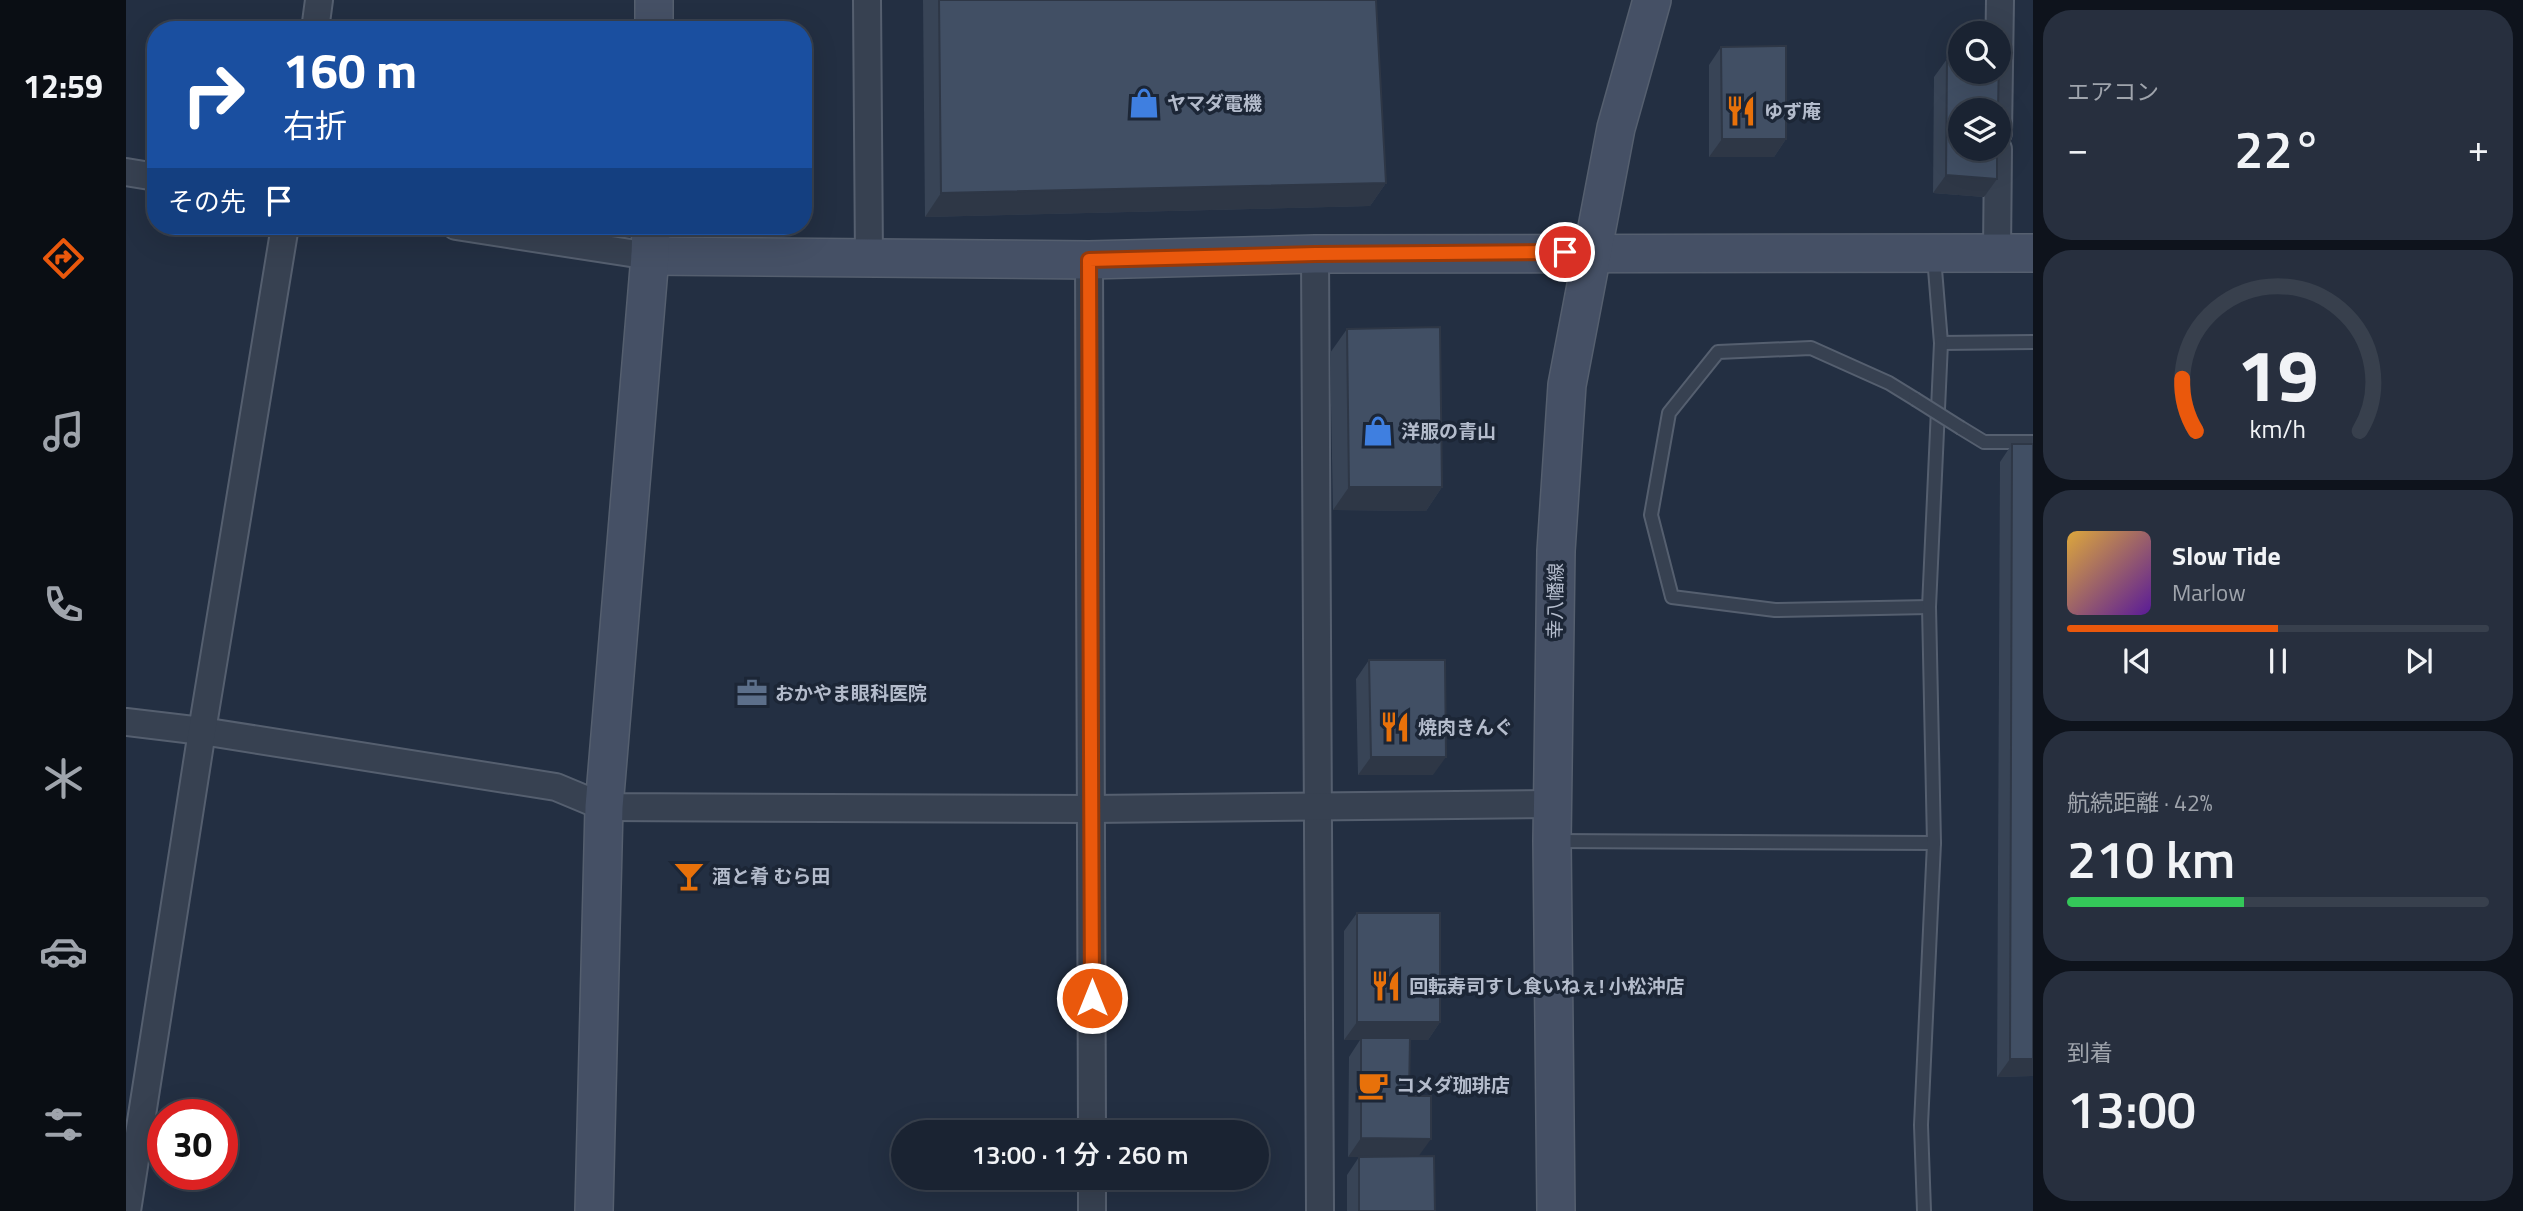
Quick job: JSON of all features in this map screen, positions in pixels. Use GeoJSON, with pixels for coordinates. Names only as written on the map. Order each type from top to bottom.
{"type":"FeatureCollection","features":[{"type":"Feature","properties":{"kind":"street"},"geometry":{"type":"LineString","coordinates":[[316,21],[319,0]]}},
{"type":"Feature","properties":{"kind":"street"},"geometry":{"type":"LineString","coordinates":[[654,0],[654,21]]}},
{"type":"Feature","properties":{"kind":"street"},"geometry":{"type":"LineString","coordinates":[[867,0],[869,259]]}},
{"type":"Feature","properties":{"kind":"street","name":"幸八幡線"},"geometry":{"type":"LineString","coordinates":[[1556,1211],[1552,841],[1556,551],[1567,385],[1616,128],[1652,0]]}},
{"type":"Feature","properties":{"kind":"street"},"geometry":{"type":"LineString","coordinates":[[1999,98],[2000,0]]}},
{"type":"Feature","properties":{"kind":"street"},"geometry":{"type":"LineString","coordinates":[[1997,252],[1998,161]]}},
{"type":"Feature","properties":{"kind":"street"},"geometry":{"type":"LineString","coordinates":[[126,172],[147,176]]}},
{"type":"Feature","properties":{"kind":"street"},"geometry":{"type":"LineString","coordinates":[[127,1211],[284,235]]}},
{"type":"Feature","properties":{"kind":"street"},"geometry":{"type":"LineString","coordinates":[[573,235],[869,259],[1089,260],[1315,254],[1593,252],[2033,253]]}},
{"type":"Feature","properties":{"kind":"street"},"geometry":{"type":"LineString","coordinates":[[594,1211],[604,807],[651,241]]}},
{"type":"Feature","properties":{"kind":"street"},"geometry":{"type":"LineString","coordinates":[[1315,254],[1321,1211]]}},
{"type":"Feature","properties":{"kind":"street"},"geometry":{"type":"LineString","coordinates":[[1089,260],[1092,1120]]}},
{"type":"Feature","properties":{"kind":"street"},"geometry":{"type":"LineString","coordinates":[[126,722],[202,731],[556,787],[604,807],[1092,810],[1553,804]]}},
{"type":"Feature","properties":{"kind":"street"},"geometry":{"type":"LineString","coordinates":[[1091,1211],[1092,1190]]}},
{"type":"Feature","properties":{"kind":"lane"},"geometry":{"type":"LineString","coordinates":[[1924,1211],[1921,1125],[1934,843],[1929,607],[1941,343],[1934,253]]}},
{"type":"Feature","properties":{"kind":"lane"},"geometry":{"type":"LineString","coordinates":[[1941,343],[2033,342]]}},
{"type":"Feature","properties":{"kind":"lane"},"geometry":{"type":"LineString","coordinates":[[1929,607],[1776,610],[1672,597],[1651,515],[1670,413],[1718,352],[1811,348],[1889,383],[1984,443],[2033,442]]}},
{"type":"Feature","properties":{"kind":"lane"},"geometry":{"type":"LineString","coordinates":[[1552,841],[1934,843]]}},
{"type":"Feature","properties":{"kind":"building","name":"ヤマダ電機"},"geometry":{"type":"Polygon","coordinates":[[[939,0],[1376,0],[1386,183],[941,193],[939,0]]]}},
{"type":"Feature","properties":{"kind":"building","name":"ゆず庵"},"geometry":{"type":"Polygon","coordinates":[[[1786,46],[1786,139],[1722,139],[1721,47],[1786,46]]]}},
{"type":"Feature","properties":{"kind":"building"},"geometry":{"type":"Polygon","coordinates":[[[1947,59],[1948,84],[1998,84],[1998,98],[1948,98],[1948,161],[1997,161],[1997,179],[1946,175],[1947,59]]]}},
{"type":"Feature","properties":{"kind":"building","name":"洋服の青山"},"geometry":{"type":"Polygon","coordinates":[[[1440,327],[1442,487],[1349,487],[1347,329],[1440,327]]]}},
{"type":"Feature","properties":{"kind":"building"},"geometry":{"type":"Polygon","coordinates":[[[2012,444],[2033,444],[2033,1059],[2010,1059],[2012,444]]]}},
{"type":"Feature","properties":{"kind":"building","name":"焼肉きんぐ"},"geometry":{"type":"Polygon","coordinates":[[[1369,660],[1445,660],[1446,757],[1371,757],[1369,660]]]}},
{"type":"Feature","properties":{"kind":"building","name":"回転寿司すし食いねぇ! 小松沖店"},"geometry":{"type":"Polygon","coordinates":[[[1357,913],[1440,913],[1440,1022],[1357,1022],[1357,913]]]}},
{"type":"Feature","properties":{"kind":"building"},"geometry":{"type":"Polygon","coordinates":[[[1361,1038],[1410,1038],[1409,1096],[1431,1096],[1431,1139],[1361,1138],[1361,1038]]]}},
{"type":"Feature","properties":{"kind":"building"},"geometry":{"type":"Polygon","coordinates":[[[1434,1156],[1435,1211],[1359,1211],[1359,1157],[1434,1156]]]}},
{"type":"Feature","properties":{"kind":"place","name":"ヤマダ電機"},"geometry":{"type":"Point","coordinates":[1144,103]}},
{"type":"Feature","properties":{"kind":"place","name":"ゆず庵"},"geometry":{"type":"Point","coordinates":[1741,111]}},
{"type":"Feature","properties":{"kind":"place","name":"洋服の青山"},"geometry":{"type":"Point","coordinates":[1378,431]}},
{"type":"Feature","properties":{"kind":"place","name":"おかやま眼科医院"},"geometry":{"type":"Point","coordinates":[752,693]}},
{"type":"Feature","properties":{"kind":"place","name":"焼肉きんぐ"},"geometry":{"type":"Point","coordinates":[1395,727]}},
{"type":"Feature","properties":{"kind":"place","name":"酒と肴 むら田"},"geometry":{"type":"Point","coordinates":[689,876]}},
{"type":"Feature","properties":{"kind":"place","name":"回転寿司すし食いねぇ! 小松沖店"},"geometry":{"type":"Point","coordinates":[1386,986]}},
{"type":"Feature","properties":{"kind":"place","name":"コメダ珈琲店"},"geometry":{"type":"Point","coordinates":[1373,1085]}},
{"type":"Feature","properties":{"kind":"route"},"geometry":{"type":"LineString","coordinates":[[1092,998],[1089,260],[1315,254],[1565,252]]}}]}
